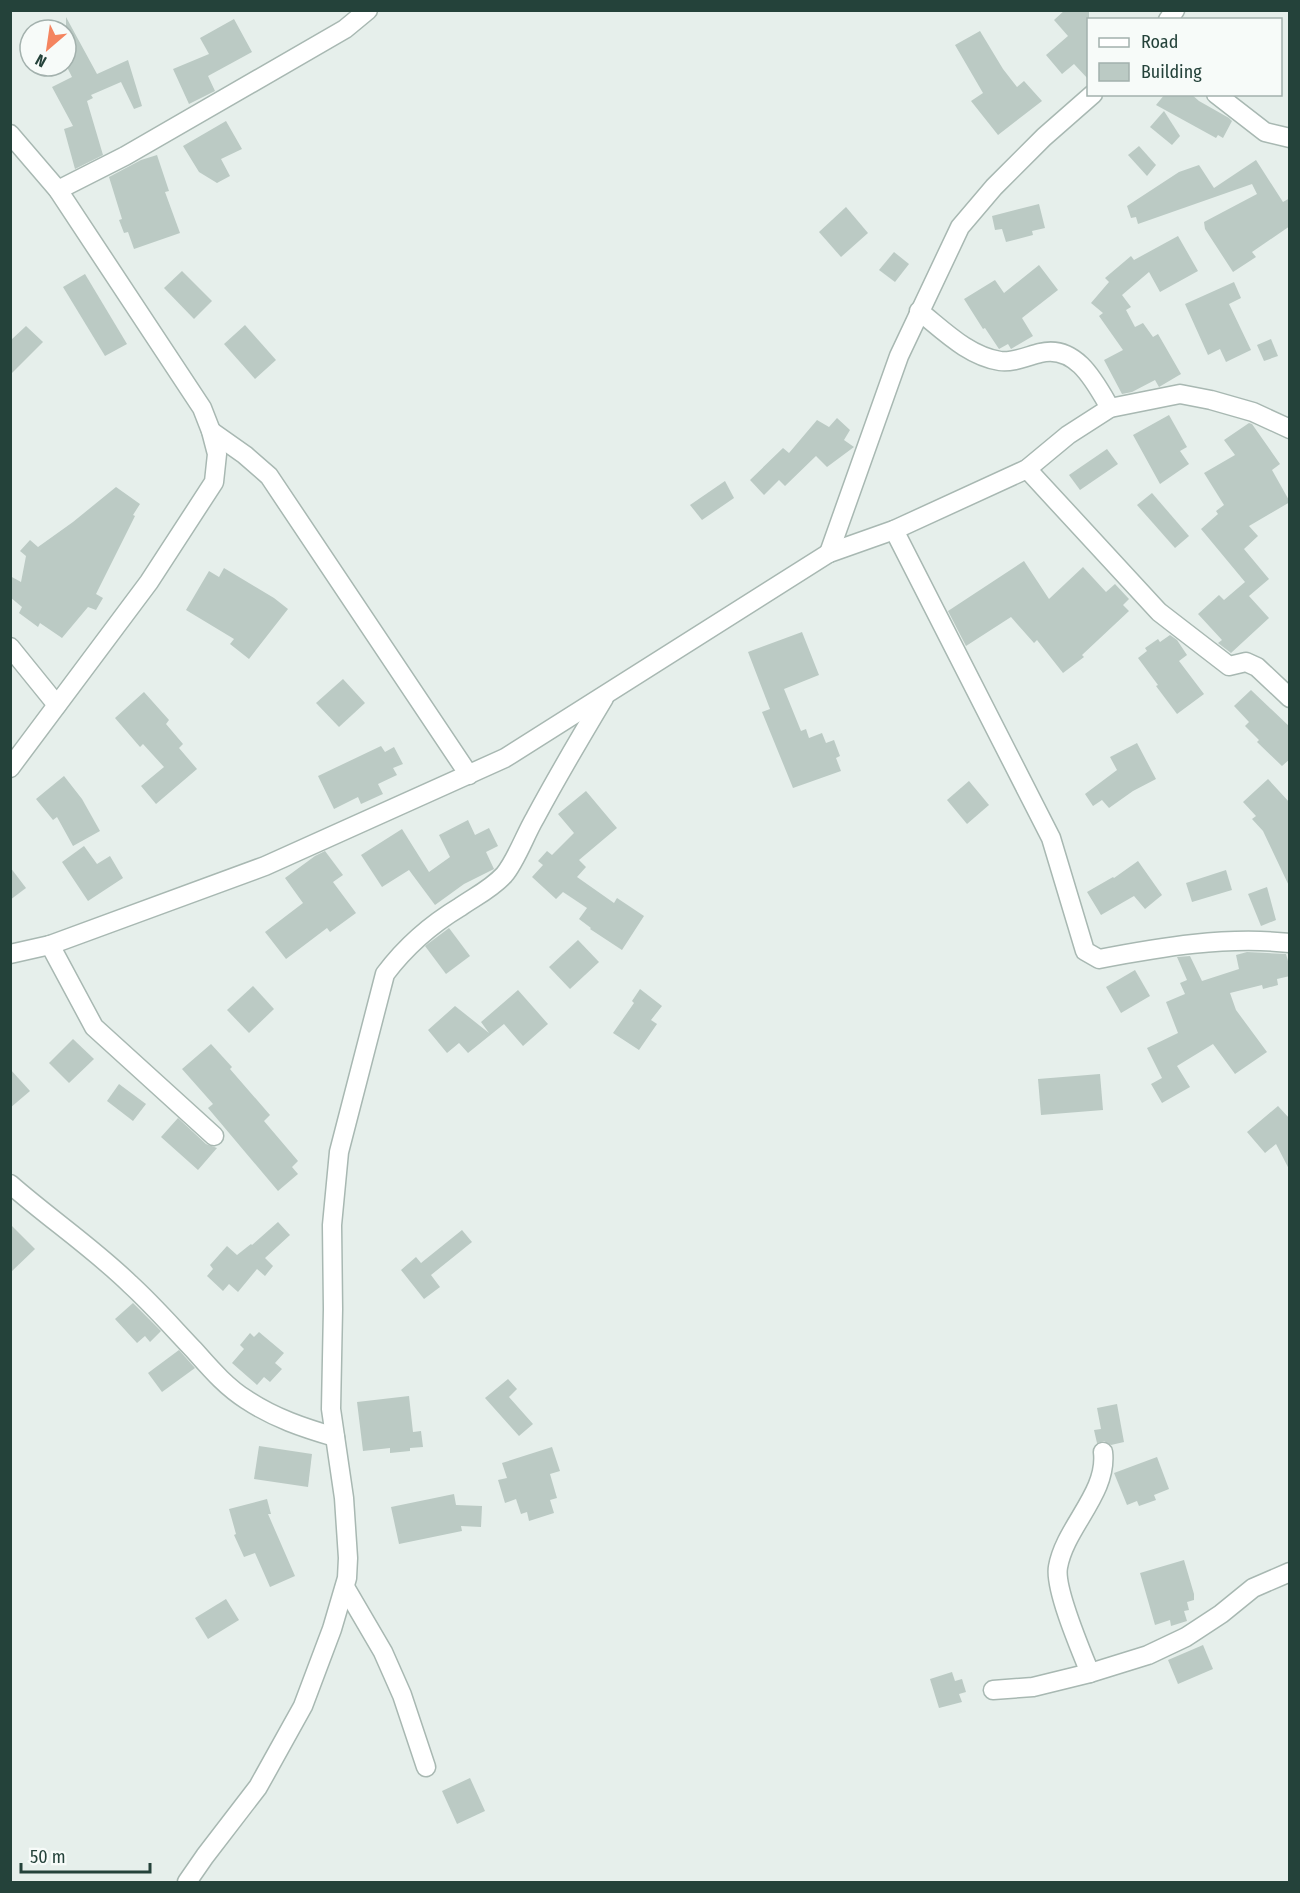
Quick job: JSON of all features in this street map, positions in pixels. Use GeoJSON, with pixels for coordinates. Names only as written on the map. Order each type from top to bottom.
{"type":"FeatureCollection","features":[{"type":"Feature","properties":{"kind":"street"},"geometry":{"type":"LineString","coordinates":[[58,190],[135,150],[345,29],[368,10]]}},
{"type":"Feature","properties":{"kind":"street"},"geometry":{"type":"LineString","coordinates":[[830,553],[899,356],[960,227],[994,187],[1044,136],[1091,96]]}},
{"type":"Feature","properties":{"kind":"street"},"geometry":{"type":"LineString","coordinates":[[1219,96],[1265,132],[1290,138]]}},
{"type":"Feature","properties":{"kind":"street"},"geometry":{"type":"LineString","coordinates":[[10,134],[58,190],[202,408],[217,454],[214,482],[148,582],[10,768]]}},
{"type":"Feature","properties":{"kind":"street"},"geometry":{"type":"LineString","coordinates":[[919,310],[964,348],[1001,361],[1048,351],[1073,357],[1092,378],[1110,408]]}},
{"type":"Feature","properties":{"kind":"street"},"geometry":{"type":"LineString","coordinates":[[10,954],[50,945],[265,866],[506,758],[830,553],[894,530],[1027,469],[1068,435],[1110,408],[1180,394],[1253,412],[1290,429]]}},
{"type":"Feature","properties":{"kind":"street"},"geometry":{"type":"LineString","coordinates":[[211,431],[245,455],[269,476],[469,775]]}},
{"type":"Feature","properties":{"kind":"street"},"geometry":{"type":"LineString","coordinates":[[1027,469],[1159,612],[1229,666],[1246,662],[1257,667],[1290,699]]}},
{"type":"Feature","properties":{"kind":"street"},"geometry":{"type":"LineString","coordinates":[[894,530],[1051,838],[1085,951],[1099,959],[1170,946],[1202,943],[1260,940],[1290,943]]}},
{"type":"Feature","properties":{"kind":"street"},"geometry":{"type":"LineString","coordinates":[[10,647],[57,705]]}},
{"type":"Feature","properties":{"kind":"street"},"geometry":{"type":"LineString","coordinates":[[187,1882],[204,1856],[258,1787],[303,1706],[333,1629],[345,1587],[348,1558],[344,1498],[331,1409],[332,1226],[339,1152],[385,974],[400,953],[424,931],[460,906],[487,891],[512,865],[520,845],[557,777],[606,695]]}},
{"type":"Feature","properties":{"kind":"street"},"geometry":{"type":"LineString","coordinates":[[50,945],[94,1027],[214,1136]]}},
{"type":"Feature","properties":{"kind":"street"},"geometry":{"type":"LineString","coordinates":[[10,1184],[129,1282],[219,1377],[245,1399],[275,1416],[335,1437]]}},
{"type":"Feature","properties":{"kind":"street"},"geometry":{"type":"LineString","coordinates":[[1089,1673],[1071,1625],[1058,1568],[1070,1537],[1101,1479],[1103,1452]]}},
{"type":"Feature","properties":{"kind":"street"},"geometry":{"type":"LineString","coordinates":[[993,1690],[1033,1687],[1148,1655],[1186,1637],[1221,1614],[1253,1588],[1290,1572]]}},
{"type":"Feature","properties":{"kind":"street"},"geometry":{"type":"LineString","coordinates":[[345,1587],[383,1652],[402,1695],[426,1767]]}},
{"type":"Feature","properties":{"kind":"building"},"geometry":{"type":"Polygon","coordinates":[[[1065,10],[1089,10],[1087,78],[1074,64],[1062,74],[1046,55],[1068,36],[1054,20],[1065,10]]]}},
{"type":"Feature","properties":{"kind":"building"},"geometry":{"type":"Polygon","coordinates":[[[234,19],[252,52],[208,76],[215,91],[189,104],[173,69],[209,54],[200,38],[234,19]]]}},
{"type":"Feature","properties":{"kind":"building"},"geometry":{"type":"Polygon","coordinates":[[[980,31],[1017,87],[1024,81],[1042,101],[998,135],[971,101],[983,93],[955,45],[980,31]]]}},
{"type":"Feature","properties":{"kind":"building"},"geometry":{"type":"Polygon","coordinates":[[[78,39],[97,74],[128,60],[142,106],[134,109],[121,82],[91,95],[93,98],[87,101],[103,155],[75,169],[64,129],[73,126],[52,87],[70,78],[78,78],[78,39]]]}},
{"type":"Feature","properties":{"kind":"building"},"geometry":{"type":"Polygon","coordinates":[[[1163,96],[1193,96],[1232,121],[1223,138],[1218,135],[1216,138],[1156,105],[1163,96]]]}},
{"type":"Feature","properties":{"kind":"building"},"geometry":{"type":"Polygon","coordinates":[[[1164,111],[1180,136],[1172,145],[1150,127],[1164,111]]]}},
{"type":"Feature","properties":{"kind":"building"},"geometry":{"type":"Polygon","coordinates":[[[226,121],[242,149],[221,159],[230,176],[217,183],[199,172],[183,146],[226,121]]]}},
{"type":"Feature","properties":{"kind":"building"},"geometry":{"type":"Polygon","coordinates":[[[1139,146],[1156,165],[1147,176],[1128,155],[1139,146]]]}},
{"type":"Feature","properties":{"kind":"building"},"geometry":{"type":"Polygon","coordinates":[[[157,155],[169,191],[165,192],[180,233],[134,249],[128,232],[124,233],[119,220],[122,219],[109,177],[141,160],[157,155]]]}},
{"type":"Feature","properties":{"kind":"building"},"geometry":{"type":"Polygon","coordinates":[[[1256,160],[1283,202],[1290,198],[1290,226],[1252,252],[1256,257],[1233,272],[1205,229],[1204,222],[1257,194],[1252,184],[1138,224],[1136,217],[1131,218],[1127,206],[1179,172],[1199,165],[1214,188],[1256,160]]]}},
{"type":"Feature","properties":{"kind":"building"},"geometry":{"type":"Polygon","coordinates":[[[1039,204],[1045,228],[1032,231],[1033,235],[1006,242],[1002,229],[995,230],[992,216],[1039,204]]]}},
{"type":"Feature","properties":{"kind":"building"},"geometry":{"type":"Polygon","coordinates":[[[846,207],[868,233],[841,257],[819,232],[846,207]]]}},
{"type":"Feature","properties":{"kind":"building"},"geometry":{"type":"Polygon","coordinates":[[[1178,236],[1198,271],[1160,292],[1149,272],[1122,295],[1131,307],[1126,310],[1135,327],[1143,323],[1153,337],[1158,334],[1181,374],[1159,387],[1155,380],[1132,392],[1122,394],[1104,360],[1123,350],[1099,316],[1103,313],[1091,303],[1109,282],[1105,278],[1131,256],[1134,260],[1178,236]]]}},
{"type":"Feature","properties":{"kind":"building"},"geometry":{"type":"Polygon","coordinates":[[[894,252],[909,264],[895,282],[879,270],[894,252]]]}},
{"type":"Feature","properties":{"kind":"building"},"geometry":{"type":"Polygon","coordinates":[[[1039,265],[1058,290],[1022,318],[1033,336],[1011,349],[1008,344],[999,349],[964,299],[995,280],[1004,293],[1039,265]]]}},
{"type":"Feature","properties":{"kind":"building"},"geometry":{"type":"Polygon","coordinates":[[[182,271],[212,301],[194,319],[164,288],[182,271]]]}},
{"type":"Feature","properties":{"kind":"building"},"geometry":{"type":"Polygon","coordinates":[[[85,274],[127,344],[105,356],[63,287],[85,274]]]}},
{"type":"Feature","properties":{"kind":"building"},"geometry":{"type":"Polygon","coordinates":[[[1234,282],[1241,298],[1229,304],[1251,350],[1226,362],[1220,349],[1208,355],[1185,304],[1234,282]]]}},
{"type":"Feature","properties":{"kind":"building"},"geometry":{"type":"Polygon","coordinates":[[[245,325],[276,360],[255,379],[224,344],[245,325]]]}},
{"type":"Feature","properties":{"kind":"building"},"geometry":{"type":"Polygon","coordinates":[[[26,326],[43,342],[10,375],[10,341],[26,326]]]}},
{"type":"Feature","properties":{"kind":"building"},"geometry":{"type":"Polygon","coordinates":[[[1271,339],[1278,356],[1264,361],[1257,345],[1271,339]]]}},
{"type":"Feature","properties":{"kind":"building"},"geometry":{"type":"Polygon","coordinates":[[[1169,415],[1187,447],[1180,451],[1189,464],[1160,484],[1133,435],[1169,415]]]}},
{"type":"Feature","properties":{"kind":"building"},"geometry":{"type":"Polygon","coordinates":[[[837,418],[850,430],[844,440],[854,447],[827,467],[816,456],[785,486],[779,480],[764,495],[750,480],[783,448],[789,453],[817,420],[829,427],[837,418]]]}},
{"type":"Feature","properties":{"kind":"building"},"geometry":{"type":"Polygon","coordinates":[[[1249,423],[1280,464],[1272,470],[1290,502],[1249,526],[1258,536],[1244,549],[1269,579],[1249,596],[1269,618],[1231,653],[1218,643],[1222,640],[1198,614],[1219,595],[1224,600],[1245,582],[1201,529],[1218,514],[1216,511],[1224,505],[1204,473],[1235,455],[1224,440],[1249,423]]]}},
{"type":"Feature","properties":{"kind":"building"},"geometry":{"type":"Polygon","coordinates":[[[1107,449],[1118,464],[1080,490],[1069,475],[1107,449]]]}},
{"type":"Feature","properties":{"kind":"building"},"geometry":{"type":"Polygon","coordinates":[[[725,481],[734,498],[702,520],[690,505],[725,481]]]}},
{"type":"Feature","properties":{"kind":"building"},"geometry":{"type":"Polygon","coordinates":[[[116,487],[140,504],[96,594],[103,598],[96,610],[88,607],[62,638],[40,623],[38,627],[19,613],[22,607],[10,597],[10,576],[21,582],[26,556],[20,551],[30,540],[38,547],[116,487]]]}},
{"type":"Feature","properties":{"kind":"building"},"geometry":{"type":"Polygon","coordinates":[[[1152,493],[1189,536],[1175,548],[1137,505],[1152,493]]]}},
{"type":"Feature","properties":{"kind":"building"},"geometry":{"type":"Polygon","coordinates":[[[1024,561],[1049,599],[1083,567],[1106,592],[1115,584],[1129,599],[1123,605],[1129,611],[1082,655],[1084,657],[1063,673],[1037,640],[1034,643],[1011,617],[966,646],[948,611],[1024,561]]]}},
{"type":"Feature","properties":{"kind":"building"},"geometry":{"type":"Polygon","coordinates":[[[224,568],[288,609],[249,659],[230,644],[234,639],[186,610],[209,571],[219,577],[224,568]]]}},
{"type":"Feature","properties":{"kind":"building"},"geometry":{"type":"Polygon","coordinates":[[[802,632],[819,675],[784,689],[801,731],[806,729],[809,738],[822,733],[826,743],[834,740],[840,756],[836,758],[841,771],[793,788],[762,712],[770,709],[748,652],[802,632]]]}},
{"type":"Feature","properties":{"kind":"building"},"geometry":{"type":"Polygon","coordinates":[[[1170,635],[1177,640],[1187,655],[1179,661],[1204,694],[1177,714],[1138,658],[1147,651],[1145,648],[1158,639],[1160,642],[1170,635]]]}},
{"type":"Feature","properties":{"kind":"building"},"geometry":{"type":"Polygon","coordinates":[[[343,679],[365,703],[339,727],[316,703],[343,679]]]}},
{"type":"Feature","properties":{"kind":"building"},"geometry":{"type":"Polygon","coordinates":[[[1251,690],[1290,727],[1290,759],[1282,766],[1257,742],[1259,740],[1245,726],[1249,722],[1234,706],[1251,690]]]}},
{"type":"Feature","properties":{"kind":"building"},"geometry":{"type":"Polygon","coordinates":[[[144,692],[169,720],[166,724],[183,744],[179,748],[197,769],[156,804],[141,786],[164,767],[143,744],[140,747],[115,718],[144,692]]]}},
{"type":"Feature","properties":{"kind":"building"},"geometry":{"type":"Polygon","coordinates":[[[1137,743],[1156,779],[1133,791],[1109,808],[1102,800],[1093,806],[1085,794],[1117,770],[1110,757],[1137,743]]]}},
{"type":"Feature","properties":{"kind":"building"},"geometry":{"type":"Polygon","coordinates":[[[381,746],[385,752],[394,747],[403,764],[393,768],[397,775],[378,784],[383,794],[361,804],[358,797],[334,809],[318,776],[381,746]]]}},
{"type":"Feature","properties":{"kind":"building"},"geometry":{"type":"Polygon","coordinates":[[[64,776],[82,799],[100,831],[73,846],[57,817],[53,820],[36,799],[64,776]]]}},
{"type":"Feature","properties":{"kind":"building"},"geometry":{"type":"Polygon","coordinates":[[[1268,779],[1290,803],[1290,888],[1263,831],[1252,819],[1256,816],[1243,802],[1268,779]]]}},
{"type":"Feature","properties":{"kind":"building"},"geometry":{"type":"Polygon","coordinates":[[[969,781],[989,805],[967,824],[947,800],[969,781]]]}},
{"type":"Feature","properties":{"kind":"building"},"geometry":{"type":"Polygon","coordinates":[[[586,791],[617,828],[579,860],[586,867],[577,877],[614,903],[617,898],[644,916],[622,950],[579,919],[587,908],[563,892],[556,899],[532,877],[543,865],[538,861],[547,851],[552,855],[574,833],[558,814],[586,791]]]}},
{"type":"Feature","properties":{"kind":"building"},"geometry":{"type":"Polygon","coordinates":[[[468,820],[475,835],[489,828],[498,846],[486,852],[494,869],[464,884],[435,905],[409,870],[382,887],[361,855],[402,829],[429,872],[450,857],[439,835],[468,820]]]}},
{"type":"Feature","properties":{"kind":"building"},"geometry":{"type":"Polygon","coordinates":[[[84,846],[97,864],[110,856],[123,878],[88,901],[62,862],[84,846]]]}},
{"type":"Feature","properties":{"kind":"building"},"geometry":{"type":"Polygon","coordinates":[[[325,851],[343,875],[333,882],[356,913],[330,932],[327,928],[286,959],[265,932],[303,903],[285,878],[325,851]]]}},
{"type":"Feature","properties":{"kind":"building"},"geometry":{"type":"Polygon","coordinates":[[[1138,861],[1162,895],[1145,909],[1134,896],[1101,915],[1087,892],[1114,878],[1138,861]]]}},
{"type":"Feature","properties":{"kind":"building"},"geometry":{"type":"Polygon","coordinates":[[[10,867],[26,888],[10,900],[10,867]]]}},
{"type":"Feature","properties":{"kind":"building"},"geometry":{"type":"Polygon","coordinates":[[[1226,870],[1232,890],[1192,902],[1186,883],[1226,870]]]}},
{"type":"Feature","properties":{"kind":"building"},"geometry":{"type":"Polygon","coordinates":[[[1267,887],[1276,920],[1261,926],[1248,894],[1267,887]]]}},
{"type":"Feature","properties":{"kind":"building"},"geometry":{"type":"Polygon","coordinates":[[[449,928],[470,956],[446,974],[425,946],[449,928]]]}},
{"type":"Feature","properties":{"kind":"building"},"geometry":{"type":"Polygon","coordinates":[[[578,940],[599,962],[570,989],[549,967],[578,940]]]}},
{"type":"Feature","properties":{"kind":"building"},"geometry":{"type":"Polygon","coordinates":[[[1247,952],[1286,954],[1290,968],[1290,976],[1277,979],[1278,985],[1263,989],[1262,985],[1230,993],[1236,1010],[1267,1052],[1235,1074],[1213,1044],[1177,1066],[1190,1087],[1162,1103],[1151,1084],[1162,1078],[1147,1048],[1178,1033],[1166,1002],[1185,994],[1180,983],[1187,980],[1177,957],[1190,956],[1202,981],[1239,969],[1236,955],[1247,952]]]}},
{"type":"Feature","properties":{"kind":"building"},"geometry":{"type":"Polygon","coordinates":[[[1135,970],[1150,996],[1121,1013],[1106,987],[1135,970]]]}},
{"type":"Feature","properties":{"kind":"building"},"geometry":{"type":"Polygon","coordinates":[[[253,986],[274,1009],[249,1033],[227,1010],[253,986]]]}},
{"type":"Feature","properties":{"kind":"building"},"geometry":{"type":"Polygon","coordinates":[[[640,989],[662,1006],[651,1020],[657,1024],[639,1050],[613,1033],[634,1003],[632,1001],[640,989]]]}},
{"type":"Feature","properties":{"kind":"building"},"geometry":{"type":"Polygon","coordinates":[[[518,990],[548,1024],[523,1046],[504,1024],[468,1053],[459,1043],[447,1053],[428,1030],[455,1006],[489,1033],[481,1022],[518,990]]]}},
{"type":"Feature","properties":{"kind":"building"},"geometry":{"type":"Polygon","coordinates":[[[73,1039],[94,1059],[69,1083],[49,1063],[73,1039]]]}},
{"type":"Feature","properties":{"kind":"building"},"geometry":{"type":"Polygon","coordinates":[[[211,1044],[270,1115],[264,1121],[298,1161],[292,1167],[298,1174],[278,1191],[208,1108],[213,1104],[182,1069],[211,1044]]]}},
{"type":"Feature","properties":{"kind":"building"},"geometry":{"type":"Polygon","coordinates":[[[10,1069],[30,1091],[10,1108],[10,1069]]]}},
{"type":"Feature","properties":{"kind":"building"},"geometry":{"type":"Polygon","coordinates":[[[1100,1074],[1103,1110],[1041,1115],[1038,1079],[1100,1074]]]}},
{"type":"Feature","properties":{"kind":"building"},"geometry":{"type":"Polygon","coordinates":[[[119,1084],[146,1104],[133,1121],[107,1101],[119,1084]]]}},
{"type":"Feature","properties":{"kind":"building"},"geometry":{"type":"Polygon","coordinates":[[[1278,1106],[1290,1119],[1290,1171],[1276,1144],[1265,1153],[1247,1132],[1278,1106]]]}},
{"type":"Feature","properties":{"kind":"building"},"geometry":{"type":"Polygon","coordinates":[[[178,1118],[206,1144],[217,1148],[198,1170],[161,1137],[178,1118]]]}},
{"type":"Feature","properties":{"kind":"building"},"geometry":{"type":"Polygon","coordinates":[[[278,1222],[290,1235],[265,1258],[273,1266],[265,1276],[257,1269],[238,1292],[229,1284],[223,1291],[207,1276],[213,1269],[210,1265],[227,1246],[237,1255],[278,1222]]]}},
{"type":"Feature","properties":{"kind":"building"},"geometry":{"type":"Polygon","coordinates":[[[10,1224],[35,1249],[10,1273],[10,1224]]]}},
{"type":"Feature","properties":{"kind":"building"},"geometry":{"type":"Polygon","coordinates":[[[462,1230],[472,1242],[431,1275],[440,1287],[424,1299],[401,1270],[416,1257],[421,1263],[462,1230]]]}},
{"type":"Feature","properties":{"kind":"building"},"geometry":{"type":"Polygon","coordinates":[[[133,1303],[161,1331],[150,1342],[145,1336],[137,1343],[115,1319],[133,1303]]]}},
{"type":"Feature","properties":{"kind":"building"},"geometry":{"type":"Polygon","coordinates":[[[259,1332],[284,1353],[275,1363],[282,1369],[270,1382],[264,1377],[257,1385],[232,1363],[244,1349],[240,1345],[250,1333],[254,1337],[259,1332]]]}},
{"type":"Feature","properties":{"kind":"building"},"geometry":{"type":"Polygon","coordinates":[[[179,1350],[195,1368],[162,1392],[148,1373],[179,1350]]]}},
{"type":"Feature","properties":{"kind":"building"},"geometry":{"type":"Polygon","coordinates":[[[508,1379],[517,1389],[509,1397],[533,1424],[519,1436],[485,1398],[508,1379]]]}},
{"type":"Feature","properties":{"kind":"building"},"geometry":{"type":"Polygon","coordinates":[[[409,1396],[413,1432],[421,1431],[423,1447],[390,1453],[390,1448],[363,1451],[357,1402],[409,1396]]]}},
{"type":"Feature","properties":{"kind":"building"},"geometry":{"type":"Polygon","coordinates":[[[1117,1404],[1124,1442],[1111,1445],[1104,1441],[1097,1443],[1094,1430],[1101,1429],[1097,1408],[1117,1404]]]}},
{"type":"Feature","properties":{"kind":"building"},"geometry":{"type":"Polygon","coordinates":[[[259,1446],[312,1454],[308,1487],[254,1479],[259,1446]]]}},
{"type":"Feature","properties":{"kind":"building"},"geometry":{"type":"Polygon","coordinates":[[[552,1447],[560,1471],[550,1474],[557,1498],[550,1500],[554,1513],[529,1521],[527,1512],[521,1514],[516,1499],[505,1503],[498,1480],[507,1478],[502,1463],[552,1447]]]}},
{"type":"Feature","properties":{"kind":"building"},"geometry":{"type":"Polygon","coordinates":[[[1157,1457],[1169,1489],[1154,1495],[1156,1500],[1139,1506],[1137,1501],[1127,1505],[1114,1473],[1157,1457]]]}},
{"type":"Feature","properties":{"kind":"building"},"geometry":{"type":"Polygon","coordinates":[[[454,1494],[456,1505],[482,1506],[481,1527],[461,1526],[462,1531],[399,1544],[391,1507],[454,1494]]]}},
{"type":"Feature","properties":{"kind":"building"},"geometry":{"type":"Polygon","coordinates":[[[267,1499],[271,1514],[268,1514],[295,1576],[270,1587],[255,1553],[244,1557],[234,1535],[236,1534],[229,1509],[267,1499]]]}},
{"type":"Feature","properties":{"kind":"building"},"geometry":{"type":"Polygon","coordinates":[[[1184,1560],[1194,1594],[1194,1600],[1187,1602],[1189,1610],[1184,1611],[1187,1621],[1171,1626],[1170,1620],[1155,1625],[1140,1573],[1184,1560]]]}},
{"type":"Feature","properties":{"kind":"building"},"geometry":{"type":"Polygon","coordinates":[[[226,1599],[239,1620],[208,1639],[195,1618],[226,1599]]]}},
{"type":"Feature","properties":{"kind":"building"},"geometry":{"type":"Polygon","coordinates":[[[1203,1645],[1213,1669],[1178,1684],[1168,1660],[1203,1645]]]}},
{"type":"Feature","properties":{"kind":"building"},"geometry":{"type":"Polygon","coordinates":[[[952,1672],[955,1681],[962,1679],[966,1692],[959,1694],[962,1702],[939,1708],[930,1679],[952,1672]]]}},
{"type":"Feature","properties":{"kind":"building"},"geometry":{"type":"Polygon","coordinates":[[[470,1778],[485,1811],[457,1824],[442,1791],[470,1778]]]}}]}
